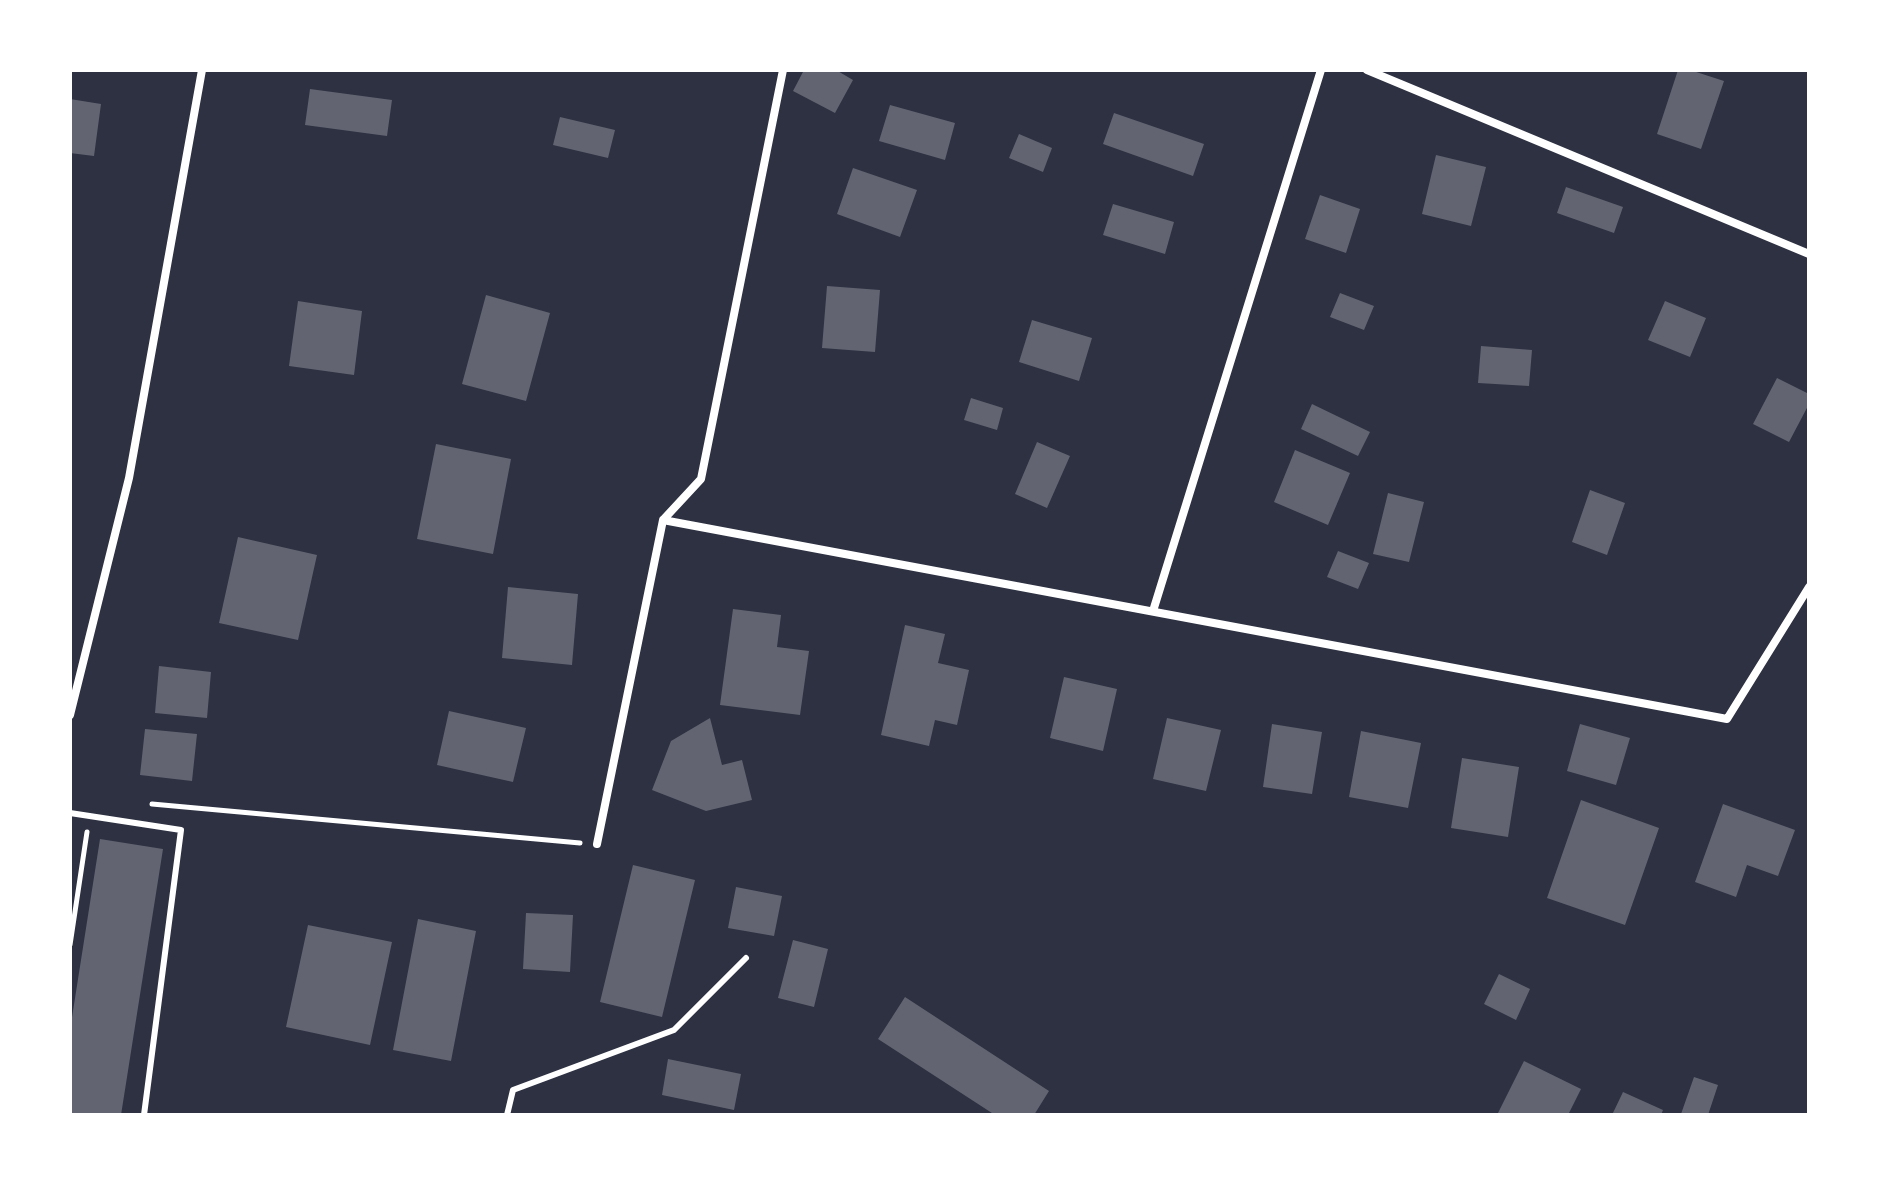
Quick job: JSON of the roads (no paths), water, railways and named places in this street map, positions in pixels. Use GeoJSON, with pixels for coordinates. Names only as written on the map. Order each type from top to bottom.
{"type":"FeatureCollection","features":[{"type":"Feature","properties":{"kind":"street"},"geometry":{"type":"LineString","coordinates":[[70,715],[129,478],[202,70]]}},
{"type":"Feature","properties":{"kind":"street"},"geometry":{"type":"LineString","coordinates":[[597,844],[663,520],[701,479],[783,70]]}},
{"type":"Feature","properties":{"kind":"street"},"geometry":{"type":"LineString","coordinates":[[1153,611],[1321,70]]}},
{"type":"Feature","properties":{"kind":"street"},"geometry":{"type":"LineString","coordinates":[[1367,70],[1809,254]]}},
{"type":"Feature","properties":{"kind":"street"},"geometry":{"type":"LineString","coordinates":[[663,520],[1727,719],[1809,587]]}},
{"type":"Feature","properties":{"kind":"lane"},"geometry":{"type":"LineString","coordinates":[[70,813],[181,830],[144,1115]]}},
{"type":"Feature","properties":{"kind":"lane"},"geometry":{"type":"LineString","coordinates":[[507,1115],[513,1090],[674,1030],[746,958]]}}]}
